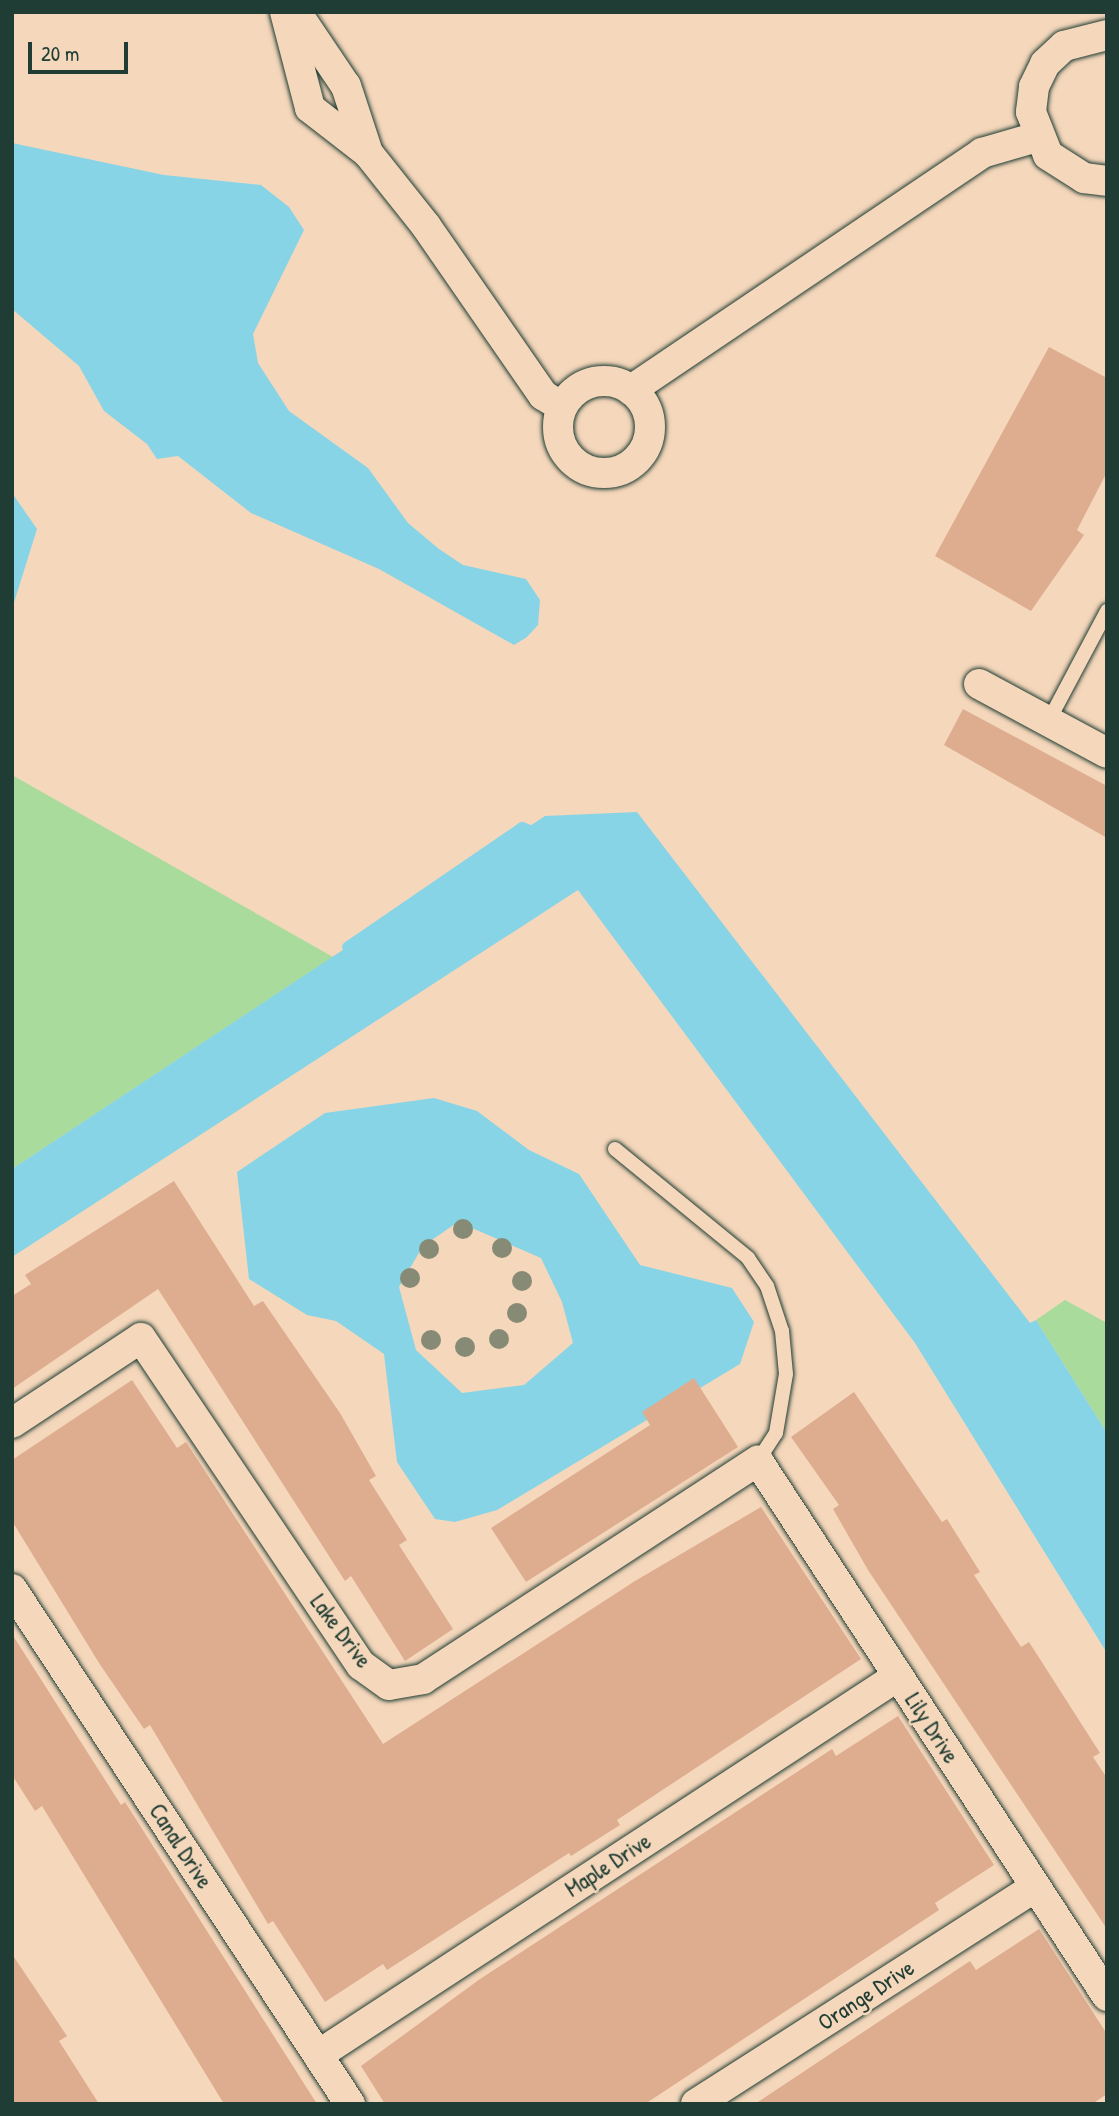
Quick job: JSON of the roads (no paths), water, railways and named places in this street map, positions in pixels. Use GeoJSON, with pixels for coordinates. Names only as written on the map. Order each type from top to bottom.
{"type":"FeatureCollection","features":[{"type":"Feature","properties":{"kind":"street"},"geometry":{"type":"LineString","coordinates":[[285,12],[310,108],[368,153],[426,226],[543,395],[562,407]]}},
{"type":"Feature","properties":{"kind":"street"},"geometry":{"type":"LineString","coordinates":[[296,12],[345,86],[368,153]]}},
{"type":"Feature","properties":{"kind":"street"},"geometry":{"type":"LineString","coordinates":[[1107,35],[1064,46],[1045,64],[1031,112],[1037,137],[1064,169],[1107,181]]}},
{"type":"Feature","properties":{"kind":"street"},"geometry":{"type":"LineString","coordinates":[[631,390],[982,153],[1037,137]]}},
{"type":"Feature","properties":{"kind":"street"},"geometry":{"type":"LineString","coordinates":[[593,382],[631,390],[643,401],[650,432],[636,460],[607,473],[591,471],[566,453],[558,423],[562,407],[593,382]]}},
{"type":"Feature","properties":{"kind":"street"},"geometry":{"type":"LineString","coordinates":[[979,684],[1107,753]]}},
{"type":"Feature","properties":{"kind":"street","name":"Lake Drive"},"geometry":{"type":"LineString","coordinates":[[12,1423],[141,1338],[361,1665],[388,1685],[423,1679],[758,1461]]}},
{"type":"Feature","properties":{"kind":"street","name":"Lily Drive"},"geometry":{"type":"LineString","coordinates":[[758,1461],[1107,1996]]}},
{"type":"Feature","properties":{"kind":"street","name":"Canal Drive"},"geometry":{"type":"LineString","coordinates":[[12,1589],[350,2104]]}},
{"type":"Feature","properties":{"kind":"street","name":"Maple Drive"},"geometry":{"type":"LineString","coordinates":[[318,2055],[898,1676]]}},
{"type":"Feature","properties":{"kind":"street","name":"Orange Drive"},"geometry":{"type":"LineString","coordinates":[[696,2104],[1035,1887]]}},
{"type":"Feature","properties":{"kind":"lane"},"geometry":{"type":"LineString","coordinates":[[1048,722],[1107,611]]}},
{"type":"Feature","properties":{"kind":"lane"},"geometry":{"type":"LineString","coordinates":[[615,1149],[748,1258],[767,1286],[782,1331],[785,1384],[776,1433],[758,1461]]}},
{"type":"Feature","properties":{"kind":"water"},"geometry":{"type":"Polygon","coordinates":[[[12,143],[164,175],[261,185],[289,207],[304,230],[253,334],[258,363],[289,411],[368,468],[408,523],[439,549],[463,565],[526,579],[540,600],[538,625],[527,637],[514,645],[379,569],[251,513],[178,456],[157,459],[147,444],[104,411],[79,366],[12,309],[12,143]]]}},
{"type":"Feature","properties":{"kind":"water"},"geometry":{"type":"Polygon","coordinates":[[[12,493],[37,529],[12,609],[12,493]]]}},
{"type":"Feature","properties":{"kind":"water"},"geometry":{"type":"Polygon","coordinates":[[[637,812],[1030,1323],[1036,1320],[1107,1433],[1107,1653],[915,1343],[578,890],[12,1257],[12,1169],[545,816],[637,812]]]}},
{"type":"Feature","properties":{"kind":"water"},"geometry":{"type":"Polygon","coordinates":[[[434,1098],[477,1111],[529,1150],[579,1174],[640,1265],[732,1288],[754,1322],[740,1364],[497,1510],[455,1522],[435,1519],[397,1462],[384,1354],[336,1321],[307,1315],[249,1279],[237,1172],[325,1113],[434,1098]],[[458,1222],[423,1246],[399,1287],[416,1350],[462,1393],[524,1385],[573,1343],[562,1302],[541,1258],[458,1222]]]}},
{"type":"Feature","properties":{"kind":"waterway"},"geometry":{"type":"LineString","coordinates":[[347,947],[522,827],[538,833]]}}]}
